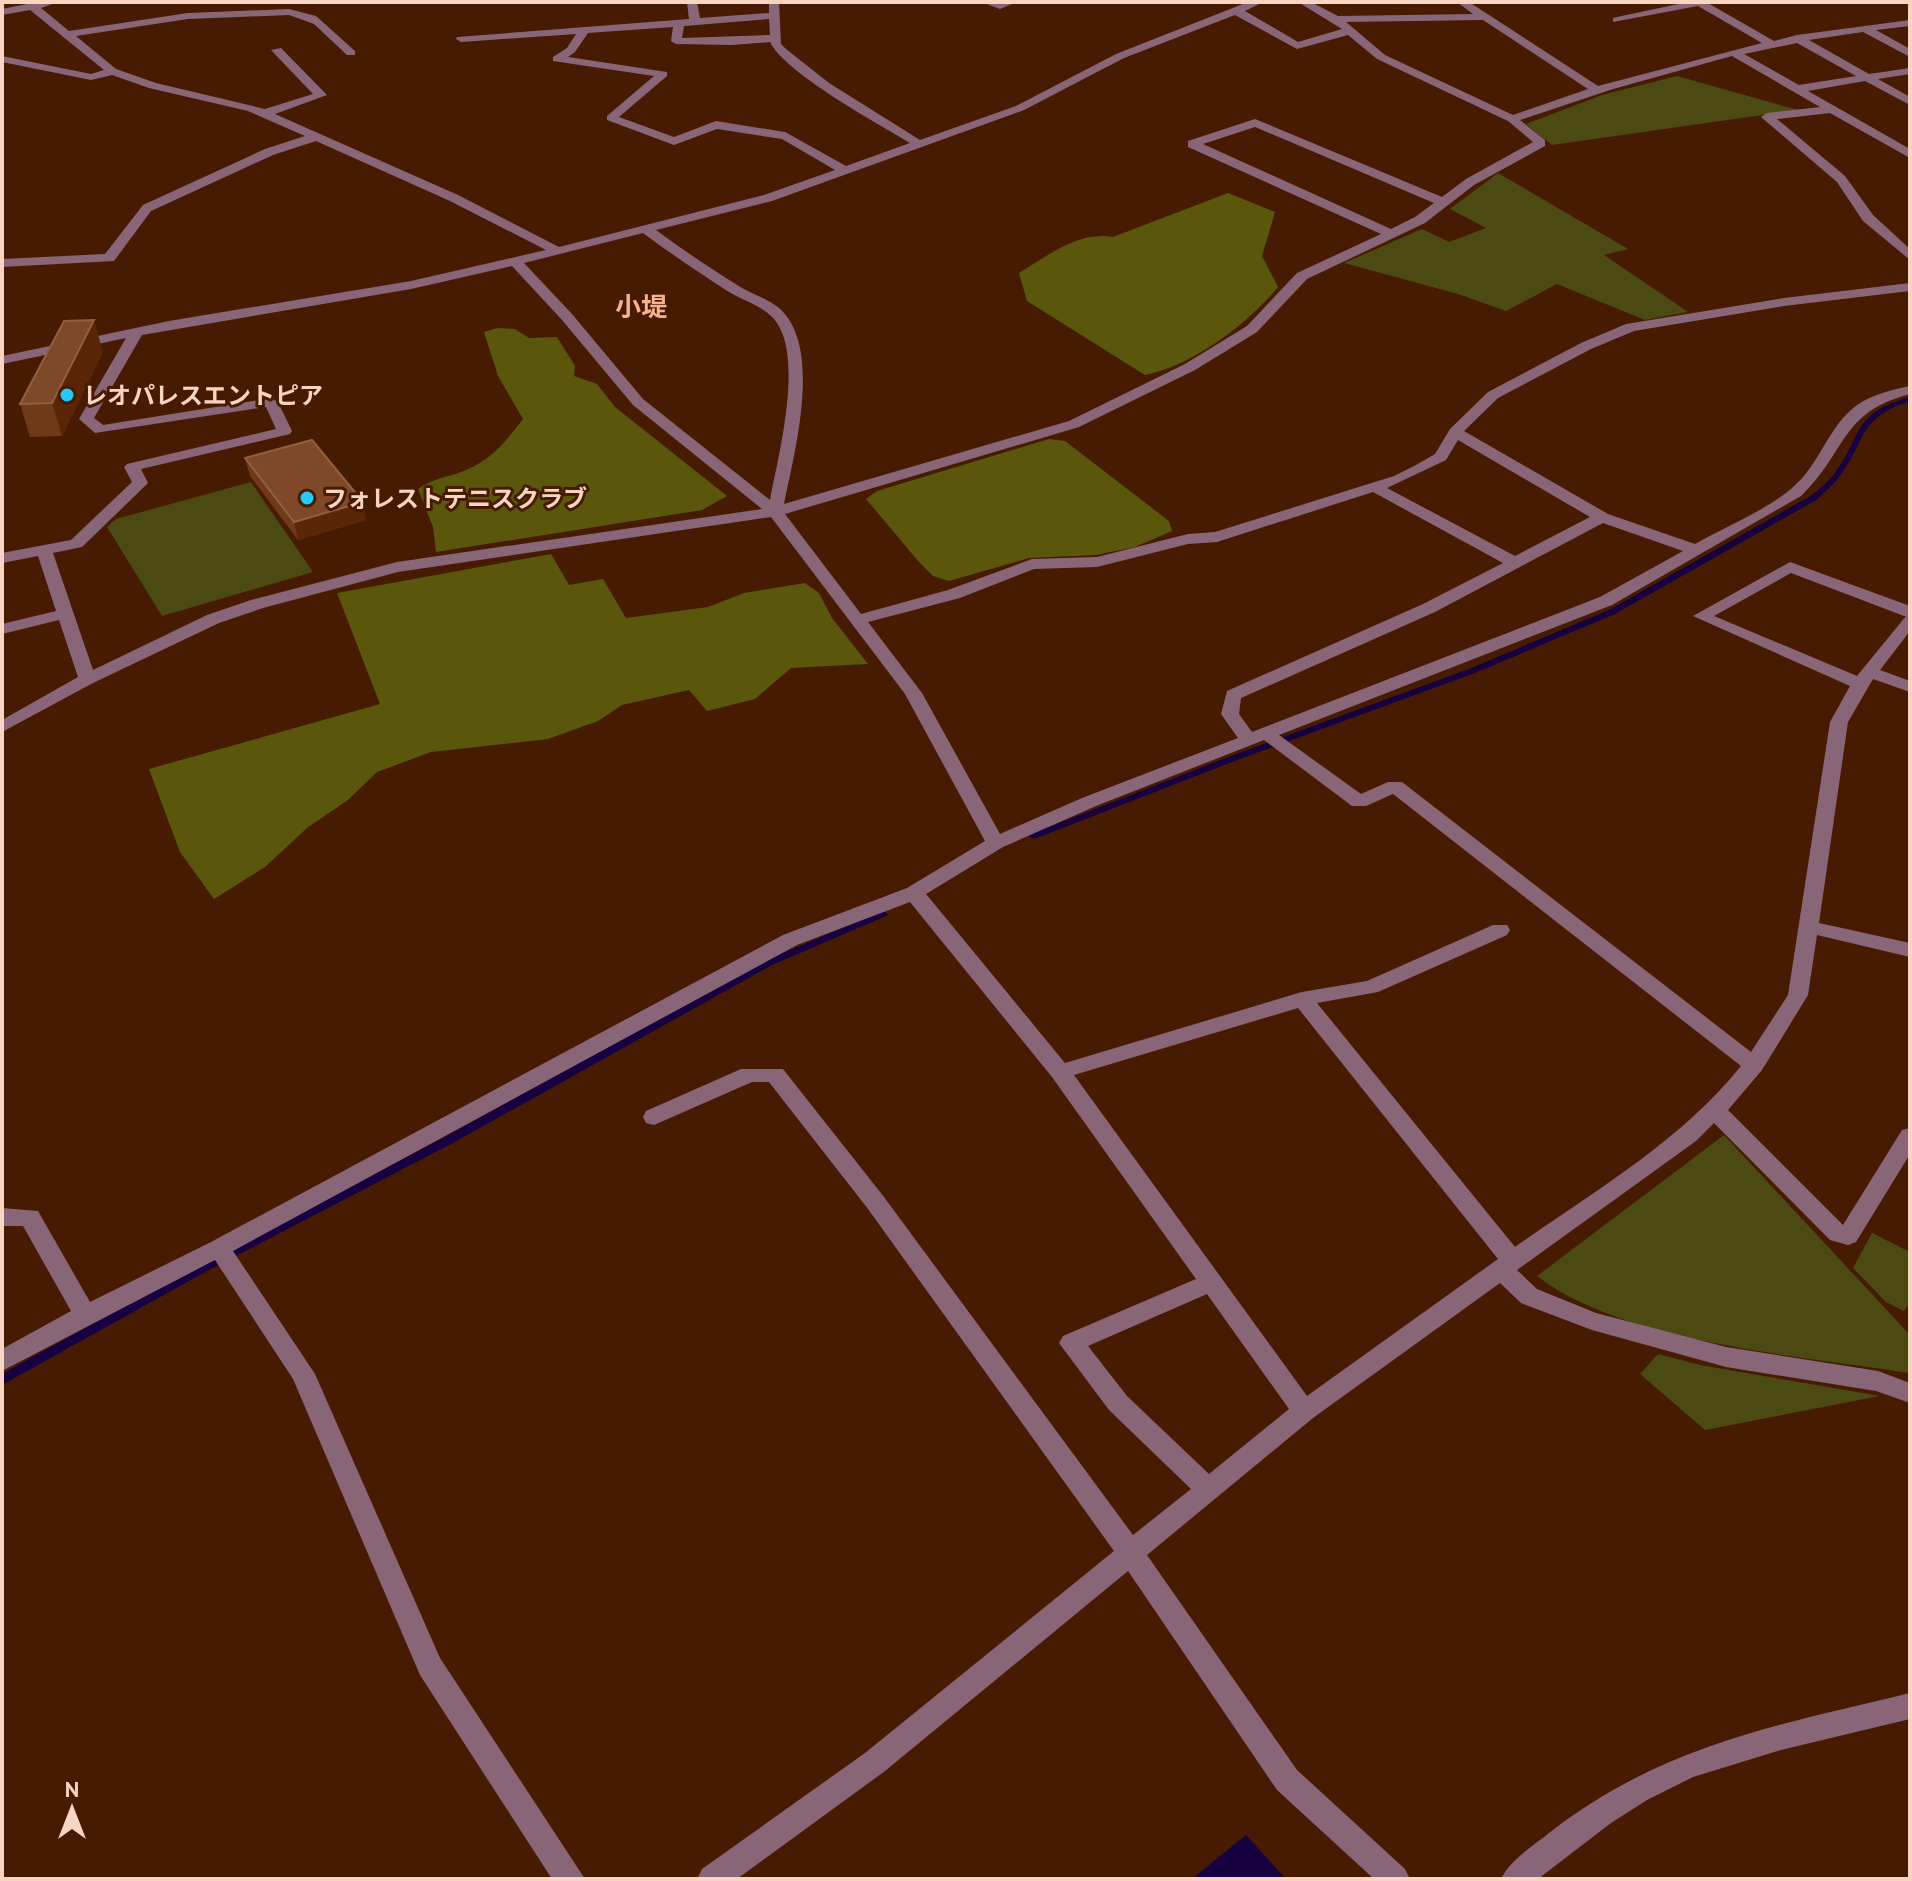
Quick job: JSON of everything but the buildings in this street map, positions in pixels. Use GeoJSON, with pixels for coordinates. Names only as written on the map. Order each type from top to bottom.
{"type":"FeatureCollection","features":[{"type":"Feature","properties":{"kind":"street"},"geometry":{"type":"LineString","coordinates":[[2,12],[53,2]]}},
{"type":"Feature","properties":{"kind":"street"},"geometry":{"type":"LineString","coordinates":[[692,2],[695,22]]}},
{"type":"Feature","properties":{"kind":"street"},"geometry":{"type":"LineString","coordinates":[[774,2],[772,16],[782,51],[825,85],[919,144]]}},
{"type":"Feature","properties":{"kind":"street"},"geometry":{"type":"LineString","coordinates":[[987,2],[991,6],[1000,6],[1012,2]]}},
{"type":"Feature","properties":{"kind":"street"},"geometry":{"type":"LineString","coordinates":[[2,360],[137,332],[411,285],[516,263],[768,198],[1020,108],[1120,56],[1258,2]]}},
{"type":"Feature","properties":{"kind":"street"},"geometry":{"type":"LineString","coordinates":[[2,727],[87,679],[213,619],[334,583],[397,567],[775,512],[1031,438],[1114,407],[1252,329],[1302,276],[1392,234],[1444,203],[1494,167],[1538,147],[1539,140],[1512,119],[1381,57],[1336,19],[1303,2]]}},
{"type":"Feature","properties":{"kind":"street"},"geometry":{"type":"LineString","coordinates":[[1462,2],[1490,17],[1595,89]]}},
{"type":"Feature","properties":{"kind":"street"},"geometry":{"type":"LineString","coordinates":[[1617,20],[1699,2],[1771,44]]}},
{"type":"Feature","properties":{"kind":"street"},"geometry":{"type":"LineString","coordinates":[[32,6],[112,71],[153,86],[265,113],[515,226],[560,252]]}},
{"type":"Feature","properties":{"kind":"street"},"geometry":{"type":"LineString","coordinates":[[1237,11],[1297,46],[1348,31]]}},
{"type":"Feature","properties":{"kind":"street"},"geometry":{"type":"LineString","coordinates":[[68,34],[208,13],[298,13],[329,30],[338,44],[351,53]]}},
{"type":"Feature","properties":{"kind":"street"},"geometry":{"type":"LineString","coordinates":[[461,39],[772,16]]}},
{"type":"Feature","properties":{"kind":"street"},"geometry":{"type":"LineString","coordinates":[[1336,19],[1490,17]]}},
{"type":"Feature","properties":{"kind":"street"},"geometry":{"type":"LineString","coordinates":[[679,23],[676,41],[732,42],[776,38]]}},
{"type":"Feature","properties":{"kind":"street"},"geometry":{"type":"LineString","coordinates":[[1512,119],[1595,89],[1771,44],[1910,23]]}},
{"type":"Feature","properties":{"kind":"street"},"geometry":{"type":"LineString","coordinates":[[1864,28],[1910,54]]}},
{"type":"Feature","properties":{"kind":"street"},"geometry":{"type":"LineString","coordinates":[[585,29],[571,50],[557,59],[663,74],[611,118],[674,141],[716,125],[785,136],[846,171]]}},
{"type":"Feature","properties":{"kind":"street"},"geometry":{"type":"LineString","coordinates":[[1797,38],[1910,102]]}},
{"type":"Feature","properties":{"kind":"street"},"geometry":{"type":"LineString","coordinates":[[265,113],[321,95],[277,50]]}},
{"type":"Feature","properties":{"kind":"street"},"geometry":{"type":"LineString","coordinates":[[1736,54],[1910,154]]}},
{"type":"Feature","properties":{"kind":"street"},"geometry":{"type":"LineString","coordinates":[[2,59],[91,77],[112,71]]}},
{"type":"Feature","properties":{"kind":"street"},"geometry":{"type":"LineString","coordinates":[[1796,89],[1910,71]]}},
{"type":"Feature","properties":{"kind":"street"},"geometry":{"type":"LineString","coordinates":[[1832,109],[1767,117],[1841,179],[1868,218],[1910,256]]}},
{"type":"Feature","properties":{"kind":"street"},"geometry":{"type":"LineString","coordinates":[[1392,234],[1192,144],[1255,123],[1444,203]]}},
{"type":"Feature","properties":{"kind":"street"},"geometry":{"type":"LineString","coordinates":[[2,263],[109,258],[147,208],[269,152],[318,136]]}},
{"type":"Feature","properties":{"kind":"street"},"geometry":{"type":"LineString","coordinates":[[647,230],[745,296],[772,309],[787,325],[795,345],[794,387],[775,512]]}},
{"type":"Feature","properties":{"kind":"street"},"geometry":{"type":"LineString","coordinates":[[516,263],[567,317],[638,402],[775,512],[913,693],[996,843]]}},
{"type":"Feature","properties":{"kind":"street"},"geometry":{"type":"LineString","coordinates":[[857,620],[954,594],[1032,564],[1097,562],[1188,539],[1217,537],[1399,479],[1441,457],[1455,432],[1493,395],[1586,346],[1631,327],[1784,302],[1910,287]]}},
{"type":"Feature","properties":{"kind":"street"},"geometry":{"type":"LineString","coordinates":[[2,558],[76,544],[140,483],[132,467],[285,431],[271,402],[100,430],[86,419],[137,332]]}},
{"type":"Feature","properties":{"kind":"street"},"geometry":{"type":"LineString","coordinates":[[2,1361],[85,1315],[219,1248],[790,940],[914,893],[996,843],[1089,802],[1606,601],[1806,485],[1844,422],[1879,399],[1910,390]]}},
{"type":"Feature","properties":{"kind":"street"},"geometry":{"type":"LineString","coordinates":[[1455,432],[1602,517],[1697,550]]}},
{"type":"Feature","properties":{"kind":"street"},"geometry":{"type":"LineString","coordinates":[[1374,487],[1514,562]]}},
{"type":"Feature","properties":{"kind":"street"},"geometry":{"type":"LineString","coordinates":[[1602,517],[1362,640],[1233,695],[1230,714],[1259,738],[1359,802],[1395,786],[1754,1065]]}},
{"type":"Feature","properties":{"kind":"street"},"geometry":{"type":"LineString","coordinates":[[44,551],[87,679]]}},
{"type":"Feature","properties":{"kind":"street"},"geometry":{"type":"LineString","coordinates":[[1910,612],[1790,567],[1701,616],[1865,678],[1910,687]]}},
{"type":"Feature","properties":{"kind":"street"},"geometry":{"type":"LineString","coordinates":[[2,629],[65,614]]}},
{"type":"Feature","properties":{"kind":"street"},"geometry":{"type":"LineString","coordinates":[[712,1879],[875,1762],[1304,1411],[1688,1135],[1714,1110],[1754,1065],[1798,995],[1839,722],[1865,678],[1910,620]]}},
{"type":"Feature","properties":{"kind":"street"},"geometry":{"type":"LineString","coordinates":[[914,893],[1060,1072],[1304,1411]]}},
{"type":"Feature","properties":{"kind":"street"},"geometry":{"type":"LineString","coordinates":[[1809,927],[1910,950]]}},
{"type":"Feature","properties":{"kind":"street"},"geometry":{"type":"LineString","coordinates":[[1060,1072],[1302,999],[1371,987],[1500,930]]}},
{"type":"Feature","properties":{"kind":"street"},"geometry":{"type":"LineString","coordinates":[[1302,999],[1529,1296],[1592,1321],[1726,1357],[1910,1385]]}},
{"type":"Feature","properties":{"kind":"street"},"geometry":{"type":"LineString","coordinates":[[654,1117],[749,1074],[775,1074],[876,1203],[1130,1552],[1287,1780],[1395,1879]]}},
{"type":"Feature","properties":{"kind":"street"},"geometry":{"type":"LineString","coordinates":[[1714,1110],[1838,1234],[1848,1236],[1910,1136]]}},
{"type":"Feature","properties":{"kind":"street"},"geometry":{"type":"LineString","coordinates":[[2,1217],[30,1217],[85,1315]]}},
{"type":"Feature","properties":{"kind":"street"},"geometry":{"type":"LineString","coordinates":[[219,1248],[303,1374],[430,1666],[526,1817],[570,1879]]}},
{"type":"Feature","properties":{"kind":"street"},"geometry":{"type":"LineString","coordinates":[[1208,1489],[1118,1403],[1071,1343],[1210,1283]]}},
{"type":"Feature","properties":{"kind":"street"},"geometry":{"type":"LineString","coordinates":[[1878,1381],[1910,1393]]}},
{"type":"Feature","properties":{"kind":"street"},"geometry":{"type":"LineString","coordinates":[[1516,1879],[1571,1831],[1657,1780],[1725,1753],[1910,1706]]}},
{"type":"Feature","properties":{"kind":"shaded area"},"geometry":{"type":"Polygon","coordinates":[[[1677,76],[1798,110],[1552,145],[1526,124],[1602,95],[1677,76]]]}},
{"type":"Feature","properties":{"kind":"shaded area"},"geometry":{"type":"Polygon","coordinates":[[[1498,173],[1628,249],[1604,255],[1688,312],[1645,320],[1557,284],[1506,311],[1458,294],[1344,263],[1422,229],[1449,242],[1486,228],[1450,209],[1498,173]]]}},
{"type":"Feature","properties":{"kind":"shaded area"},"geometry":{"type":"Polygon","coordinates":[[[1228,193],[1275,212],[1262,256],[1278,287],[1235,329],[1200,353],[1145,375],[1027,301],[1019,273],[1053,252],[1088,238],[1113,237],[1228,193]]]}},
{"type":"Feature","properties":{"kind":"shaded area"},"geometry":{"type":"Polygon","coordinates":[[[498,328],[515,329],[529,338],[557,337],[575,366],[574,376],[597,384],[615,407],[727,496],[702,510],[436,552],[433,527],[418,489],[466,470],[491,455],[523,419],[498,376],[484,332],[498,328]]]}},
{"type":"Feature","properties":{"kind":"shaded area"},"geometry":{"type":"Polygon","coordinates":[[[1049,439],[1065,441],[1169,521],[1172,531],[1135,547],[1096,555],[1029,558],[949,581],[933,576],[866,499],[877,491],[1049,439]]]}},
{"type":"Feature","properties":{"kind":"shaded area"},"geometry":{"type":"Polygon","coordinates":[[[251,482],[313,572],[162,616],[107,527],[116,519],[251,482]]]}},
{"type":"Feature","properties":{"kind":"shaded area"},"geometry":{"type":"Polygon","coordinates":[[[551,554],[569,585],[603,579],[626,618],[708,607],[744,593],[805,583],[819,593],[832,618],[868,664],[791,668],[755,699],[707,711],[689,690],[622,705],[598,721],[548,739],[431,752],[377,772],[348,800],[307,828],[265,867],[214,899],[180,852],[149,769],[380,704],[337,593],[551,554]]]}},
{"type":"Feature","properties":{"kind":"shaded area"},"geometry":{"type":"Polygon","coordinates":[[[1724,1135],[1910,1335],[1910,1373],[1768,1353],[1665,1332],[1573,1299],[1537,1276],[1724,1135]]]}},
{"type":"Feature","properties":{"kind":"shaded area"},"geometry":{"type":"Polygon","coordinates":[[[1872,1233],[1910,1252],[1910,1301],[1904,1311],[1886,1302],[1853,1268],[1872,1233]]]}},
{"type":"Feature","properties":{"kind":"shaded area"},"geometry":{"type":"Polygon","coordinates":[[[1658,1354],[1700,1365],[1880,1396],[1705,1430],[1640,1374],[1658,1354]]]}},
{"type":"Feature","properties":{"kind":"shaded area"},"geometry":{"type":"Polygon","coordinates":[[[1246,1835],[1286,1879],[1193,1878],[1246,1835]]]}},
{"type":"Feature","properties":{"kind":"waterway"},"geometry":{"type":"LineString","coordinates":[[1034,836],[1234,758],[1472,671],[1612,612],[1815,497],[1838,474],[1869,419],[1892,405],[1910,399]]}},
{"type":"Feature","properties":{"kind":"waterway"},"geometry":{"type":"LineString","coordinates":[[2,1380],[203,1268],[447,1141],[768,963],[883,914]]}},
{"type":"Feature","properties":{"kind":"place","name":"レオパレスエントピア"},"geometry":{"type":"Point","coordinates":[67,395]}},
{"type":"Feature","properties":{"kind":"place","name":"フォレストテニスクラブ"},"geometry":{"type":"Point","coordinates":[307,498]}},
{"type":"Feature","properties":{"kind":"district","name":"小堤"},"geometry":{"type":"Point","coordinates":[641,306]}}]}
